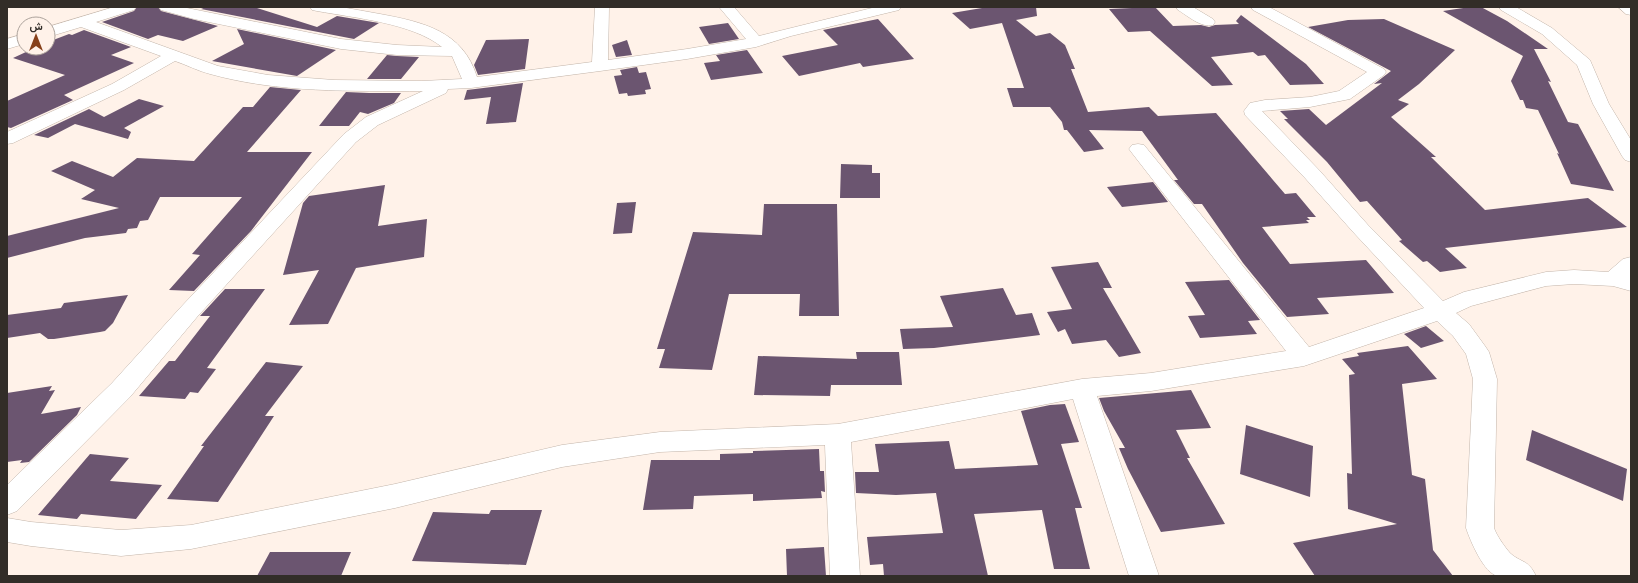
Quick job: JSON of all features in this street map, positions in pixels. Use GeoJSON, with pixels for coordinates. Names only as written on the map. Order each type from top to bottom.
{"type":"FeatureCollection","features":[{"type":"Feature","properties":{"kind":"street"},"geometry":{"type":"LineString","coordinates":[[56,30],[129,7]]}},
{"type":"Feature","properties":{"kind":"street"},"geometry":{"type":"LineString","coordinates":[[166,7],[194,15],[341,44],[396,50],[457,52]]}},
{"type":"Feature","properties":{"kind":"street"},"geometry":{"type":"LineString","coordinates":[[317,7],[413,25],[438,37],[457,52],[467,68],[471,83]]}},
{"type":"Feature","properties":{"kind":"street"},"geometry":{"type":"LineString","coordinates":[[600,66],[602,7]]}},
{"type":"Feature","properties":{"kind":"street"},"geometry":{"type":"LineString","coordinates":[[726,7],[756,42]]}},
{"type":"Feature","properties":{"kind":"street"},"geometry":{"type":"LineString","coordinates":[[82,22],[214,70],[268,80],[376,86],[449,85],[687,54],[756,42],[786,33],[894,7]]}},
{"type":"Feature","properties":{"kind":"street"},"geometry":{"type":"LineString","coordinates":[[1183,7],[1208,22]]}},
{"type":"Feature","properties":{"kind":"street"},"geometry":{"type":"LineString","coordinates":[[1258,7],[1378,72],[1344,95],[1310,102],[1265,105],[1256,107],[1253,111],[1254,115],[1312,174],[1361,229],[1440,311],[1462,330],[1477,352],[1485,379],[1480,528],[1485,541],[1500,562],[1520,576]]}},
{"type":"Feature","properties":{"kind":"street"},"geometry":{"type":"LineString","coordinates":[[1506,7],[1547,31],[1584,63],[1601,104],[1631,156]]}},
{"type":"Feature","properties":{"kind":"street"},"geometry":{"type":"LineString","coordinates":[[1625,7],[1631,11]]}},
{"type":"Feature","properties":{"kind":"street"},"geometry":{"type":"LineString","coordinates":[[7,139],[118,87],[175,55]]}},
{"type":"Feature","properties":{"kind":"street"},"geometry":{"type":"LineString","coordinates":[[7,504],[122,390],[189,312],[350,138],[372,121],[449,85]]}},
{"type":"Feature","properties":{"kind":"street"},"geometry":{"type":"LineString","coordinates":[[1138,149],[1304,357]]}},
{"type":"Feature","properties":{"kind":"street"},"geometry":{"type":"LineString","coordinates":[[7,530],[31,534],[121,543],[191,537],[395,496],[562,456],[660,442],[838,434],[1082,388],[1151,382],[1304,357],[1400,326],[1464,300],[1546,280],[1574,276],[1625,276]]}},
{"type":"Feature","properties":{"kind":"street"},"geometry":{"type":"LineString","coordinates":[[1082,388],[1144,576]]}},
{"type":"Feature","properties":{"kind":"street"},"geometry":{"type":"LineString","coordinates":[[838,434],[845,576]]}},
{"type":"Feature","properties":{"kind":"building"},"geometry":{"type":"Polygon","coordinates":[[[137,7],[158,7],[161,11],[218,26],[183,41],[158,35],[148,39],[102,22],[134,11],[137,7]]]}},
{"type":"Feature","properties":{"kind":"building"},"geometry":{"type":"Polygon","coordinates":[[[206,7],[260,7],[257,8],[317,27],[337,16],[379,23],[354,39],[201,9],[206,7]]]}},
{"type":"Feature","properties":{"kind":"building"},"geometry":{"type":"Polygon","coordinates":[[[988,7],[1036,7],[1037,16],[1016,20],[1036,36],[1050,33],[1065,45],[1075,69],[1071,69],[1088,112],[1149,107],[1158,116],[1216,113],[1285,194],[1296,193],[1316,217],[1307,217],[1310,220],[1306,220],[1309,223],[1262,227],[1290,264],[1366,260],[1394,293],[1317,298],[1329,314],[1287,317],[1243,263],[1202,204],[1194,204],[1174,180],[1178,180],[1142,131],[1089,130],[1104,149],[1084,152],[1067,130],[1064,130],[1062,122],[1050,107],[1013,107],[1007,88],[1024,88],[1002,23],[970,29],[952,13],[988,7]]]}},
{"type":"Feature","properties":{"kind":"building"},"geometry":{"type":"Polygon","coordinates":[[[1155,7],[1173,26],[1201,25],[1209,27],[1215,25],[1239,24],[1236,21],[1241,15],[1306,64],[1324,84],[1290,85],[1265,55],[1258,56],[1253,52],[1211,57],[1233,85],[1212,86],[1150,31],[1128,32],[1109,9],[1155,7]]]}},
{"type":"Feature","properties":{"kind":"building"},"geometry":{"type":"Polygon","coordinates":[[[1481,7],[1507,21],[1548,49],[1534,49],[1551,82],[1548,81],[1568,122],[1578,124],[1614,191],[1571,184],[1557,153],[1559,154],[1538,110],[1526,108],[1523,100],[1520,100],[1511,81],[1523,56],[1443,11],[1481,7]]]}},
{"type":"Feature","properties":{"kind":"building"},"geometry":{"type":"Polygon","coordinates":[[[878,19],[914,59],[863,67],[860,63],[799,76],[782,56],[838,45],[823,30],[878,19]]]}},
{"type":"Feature","properties":{"kind":"building"},"geometry":{"type":"Polygon","coordinates":[[[1384,19],[1455,50],[1419,84],[1398,100],[1409,104],[1391,117],[1436,157],[1431,157],[1485,210],[1588,198],[1627,227],[1445,248],[1467,268],[1440,272],[1427,261],[1423,262],[1399,241],[1402,240],[1367,201],[1360,202],[1327,162],[1284,119],[1288,119],[1280,111],[1309,109],[1326,125],[1382,83],[1374,84],[1391,71],[1308,27],[1348,20],[1384,19]]]}},
{"type":"Feature","properties":{"kind":"building"},"geometry":{"type":"Polygon","coordinates":[[[728,23],[739,39],[709,44],[699,27],[728,23]]]}},
{"type":"Feature","properties":{"kind":"building"},"geometry":{"type":"Polygon","coordinates":[[[237,29],[336,50],[297,76],[212,61],[244,44],[237,29]]]}},
{"type":"Feature","properties":{"kind":"building"},"geometry":{"type":"Polygon","coordinates":[[[84,30],[131,47],[111,55],[134,63],[64,95],[73,100],[11,128],[7,127],[7,101],[65,75],[13,58],[17,56],[56,56],[56,39],[69,34],[72,35],[84,30]]]}},
{"type":"Feature","properties":{"kind":"building"},"geometry":{"type":"Polygon","coordinates":[[[529,39],[525,69],[478,75],[474,65],[486,40],[529,39]]]}},
{"type":"Feature","properties":{"kind":"building"},"geometry":{"type":"Polygon","coordinates":[[[627,40],[632,55],[616,57],[612,45],[627,40]]]}},
{"type":"Feature","properties":{"kind":"building"},"geometry":{"type":"Polygon","coordinates":[[[747,50],[763,73],[711,80],[704,63],[720,61],[716,55],[747,50]]]}},
{"type":"Feature","properties":{"kind":"building"},"geometry":{"type":"Polygon","coordinates":[[[387,55],[419,57],[401,79],[367,79],[387,55]]]}},
{"type":"Feature","properties":{"kind":"building"},"geometry":{"type":"Polygon","coordinates":[[[637,67],[639,73],[646,72],[651,89],[645,90],[646,94],[628,96],[627,93],[619,94],[614,76],[622,75],[620,70],[637,67]]]}},
{"type":"Feature","properties":{"kind":"building"},"geometry":{"type":"Polygon","coordinates":[[[523,83],[516,122],[486,124],[491,97],[464,100],[467,90],[523,83]]]}},
{"type":"Feature","properties":{"kind":"building"},"geometry":{"type":"Polygon","coordinates":[[[270,87],[301,90],[247,152],[312,152],[251,231],[194,291],[169,290],[200,255],[192,254],[242,197],[160,197],[148,220],[140,221],[137,228],[128,229],[126,233],[85,238],[7,258],[7,236],[119,208],[81,199],[95,190],[51,171],[72,161],[113,177],[137,158],[194,161],[243,107],[253,107],[270,87]]]}},
{"type":"Feature","properties":{"kind":"building"},"geometry":{"type":"Polygon","coordinates":[[[346,92],[401,93],[394,103],[368,114],[360,112],[349,126],[319,126],[346,92]]]}},
{"type":"Feature","properties":{"kind":"building"},"geometry":{"type":"Polygon","coordinates":[[[139,99],[164,106],[124,128],[131,132],[128,139],[75,124],[48,138],[34,135],[89,109],[104,117],[139,99]]]}},
{"type":"Feature","properties":{"kind":"building"},"geometry":{"type":"Polygon","coordinates":[[[841,164],[872,165],[872,173],[880,173],[880,198],[840,198],[841,164]]]}},
{"type":"Feature","properties":{"kind":"building"},"geometry":{"type":"Polygon","coordinates":[[[1153,182],[1168,202],[1122,207],[1107,187],[1153,182]]]}},
{"type":"Feature","properties":{"kind":"building"},"geometry":{"type":"Polygon","coordinates":[[[385,185],[378,226],[427,219],[424,257],[356,268],[328,324],[289,325],[319,270],[283,275],[303,203],[309,196],[385,185]]]}},
{"type":"Feature","properties":{"kind":"building"},"geometry":{"type":"Polygon","coordinates":[[[636,202],[632,233],[613,234],[617,203],[636,202]]]}},
{"type":"Feature","properties":{"kind":"building"},"geometry":{"type":"Polygon","coordinates":[[[764,204],[837,204],[839,316],[799,316],[800,294],[729,294],[712,370],[659,368],[665,349],[657,349],[693,232],[762,235],[764,204]]]}},
{"type":"Feature","properties":{"kind":"building"},"geometry":{"type":"Polygon","coordinates":[[[1098,262],[1112,288],[1103,288],[1141,353],[1119,357],[1106,340],[1072,344],[1065,329],[1058,332],[1047,312],[1072,309],[1051,267],[1098,262]]]}},
{"type":"Feature","properties":{"kind":"building"},"geometry":{"type":"Polygon","coordinates":[[[1229,280],[1260,320],[1248,321],[1257,334],[1200,338],[1188,316],[1205,315],[1185,282],[1229,280]]]}},
{"type":"Feature","properties":{"kind":"building"},"geometry":{"type":"Polygon","coordinates":[[[1003,288],[1016,315],[1032,313],[1040,335],[934,348],[903,349],[900,329],[953,327],[940,296],[1003,288]]]}},
{"type":"Feature","properties":{"kind":"building"},"geometry":{"type":"Polygon","coordinates":[[[225,289],[265,289],[207,368],[216,369],[198,393],[190,392],[185,399],[139,396],[169,361],[175,361],[210,316],[200,316],[225,289]]]}},
{"type":"Feature","properties":{"kind":"building"},"geometry":{"type":"Polygon","coordinates":[[[128,295],[113,323],[105,331],[54,339],[48,339],[40,333],[7,338],[7,315],[61,308],[64,303],[128,295]]]}},
{"type":"Feature","properties":{"kind":"building"},"geometry":{"type":"Polygon","coordinates":[[[1426,326],[1444,341],[1421,348],[1404,334],[1426,326]]]}},
{"type":"Feature","properties":{"kind":"building"},"geometry":{"type":"Polygon","coordinates":[[[1408,346],[1437,379],[1402,384],[1412,475],[1425,479],[1433,550],[1453,576],[1315,576],[1293,543],[1397,524],[1348,509],[1347,473],[1352,474],[1349,375],[1355,374],[1342,359],[1359,356],[1357,353],[1408,346]]]}},
{"type":"Feature","properties":{"kind":"building"},"geometry":{"type":"Polygon","coordinates":[[[856,352],[899,352],[902,385],[831,385],[830,396],[754,395],[758,356],[857,359],[856,352]]]}},
{"type":"Feature","properties":{"kind":"building"},"geometry":{"type":"Polygon","coordinates":[[[266,362],[303,366],[265,416],[274,416],[218,502],[167,499],[204,446],[201,446],[266,362]]]}},
{"type":"Feature","properties":{"kind":"building"},"geometry":{"type":"Polygon","coordinates":[[[52,386],[49,391],[55,390],[41,414],[81,407],[77,415],[29,462],[20,463],[22,460],[7,462],[7,393],[52,386]]]}},
{"type":"Feature","properties":{"kind":"building"},"geometry":{"type":"Polygon","coordinates":[[[1191,390],[1211,428],[1176,430],[1190,458],[1187,458],[1225,524],[1161,532],[1128,469],[1119,448],[1125,448],[1104,411],[1099,398],[1191,390]]]}},
{"type":"Feature","properties":{"kind":"building"},"geometry":{"type":"Polygon","coordinates":[[[1065,404],[1079,442],[1061,444],[1082,508],[1075,508],[1090,569],[1054,569],[1042,510],[974,514],[988,576],[884,576],[883,564],[870,565],[867,537],[943,533],[936,493],[896,495],[856,493],[855,472],[879,472],[875,444],[949,441],[955,469],[1038,465],[1021,411],[1050,405],[1065,404]]]}},
{"type":"Feature","properties":{"kind":"building"},"geometry":{"type":"Polygon","coordinates":[[[1246,425],[1313,446],[1310,497],[1240,474],[1246,425]]]}},
{"type":"Feature","properties":{"kind":"building"},"geometry":{"type":"Polygon","coordinates":[[[1532,430],[1627,469],[1623,501],[1526,460],[1532,430]]]}},
{"type":"Feature","properties":{"kind":"building"},"geometry":{"type":"Polygon","coordinates":[[[819,449],[820,471],[824,471],[825,492],[821,491],[822,498],[753,501],[753,494],[694,496],[693,509],[643,510],[651,460],[720,460],[720,454],[753,453],[753,451],[819,449]]]}},
{"type":"Feature","properties":{"kind":"building"},"geometry":{"type":"Polygon","coordinates":[[[90,454],[129,458],[110,481],[162,485],[136,519],[81,514],[77,519],[38,515],[90,454]]]}},
{"type":"Feature","properties":{"kind":"building"},"geometry":{"type":"Polygon","coordinates":[[[491,510],[542,510],[526,565],[412,561],[433,512],[489,514],[491,510]]]}},
{"type":"Feature","properties":{"kind":"building"},"geometry":{"type":"Polygon","coordinates":[[[824,547],[826,576],[787,576],[786,549],[824,547]]]}},
{"type":"Feature","properties":{"kind":"building"},"geometry":{"type":"Polygon","coordinates":[[[270,552],[351,552],[341,576],[257,576],[270,552]]]}}]}
